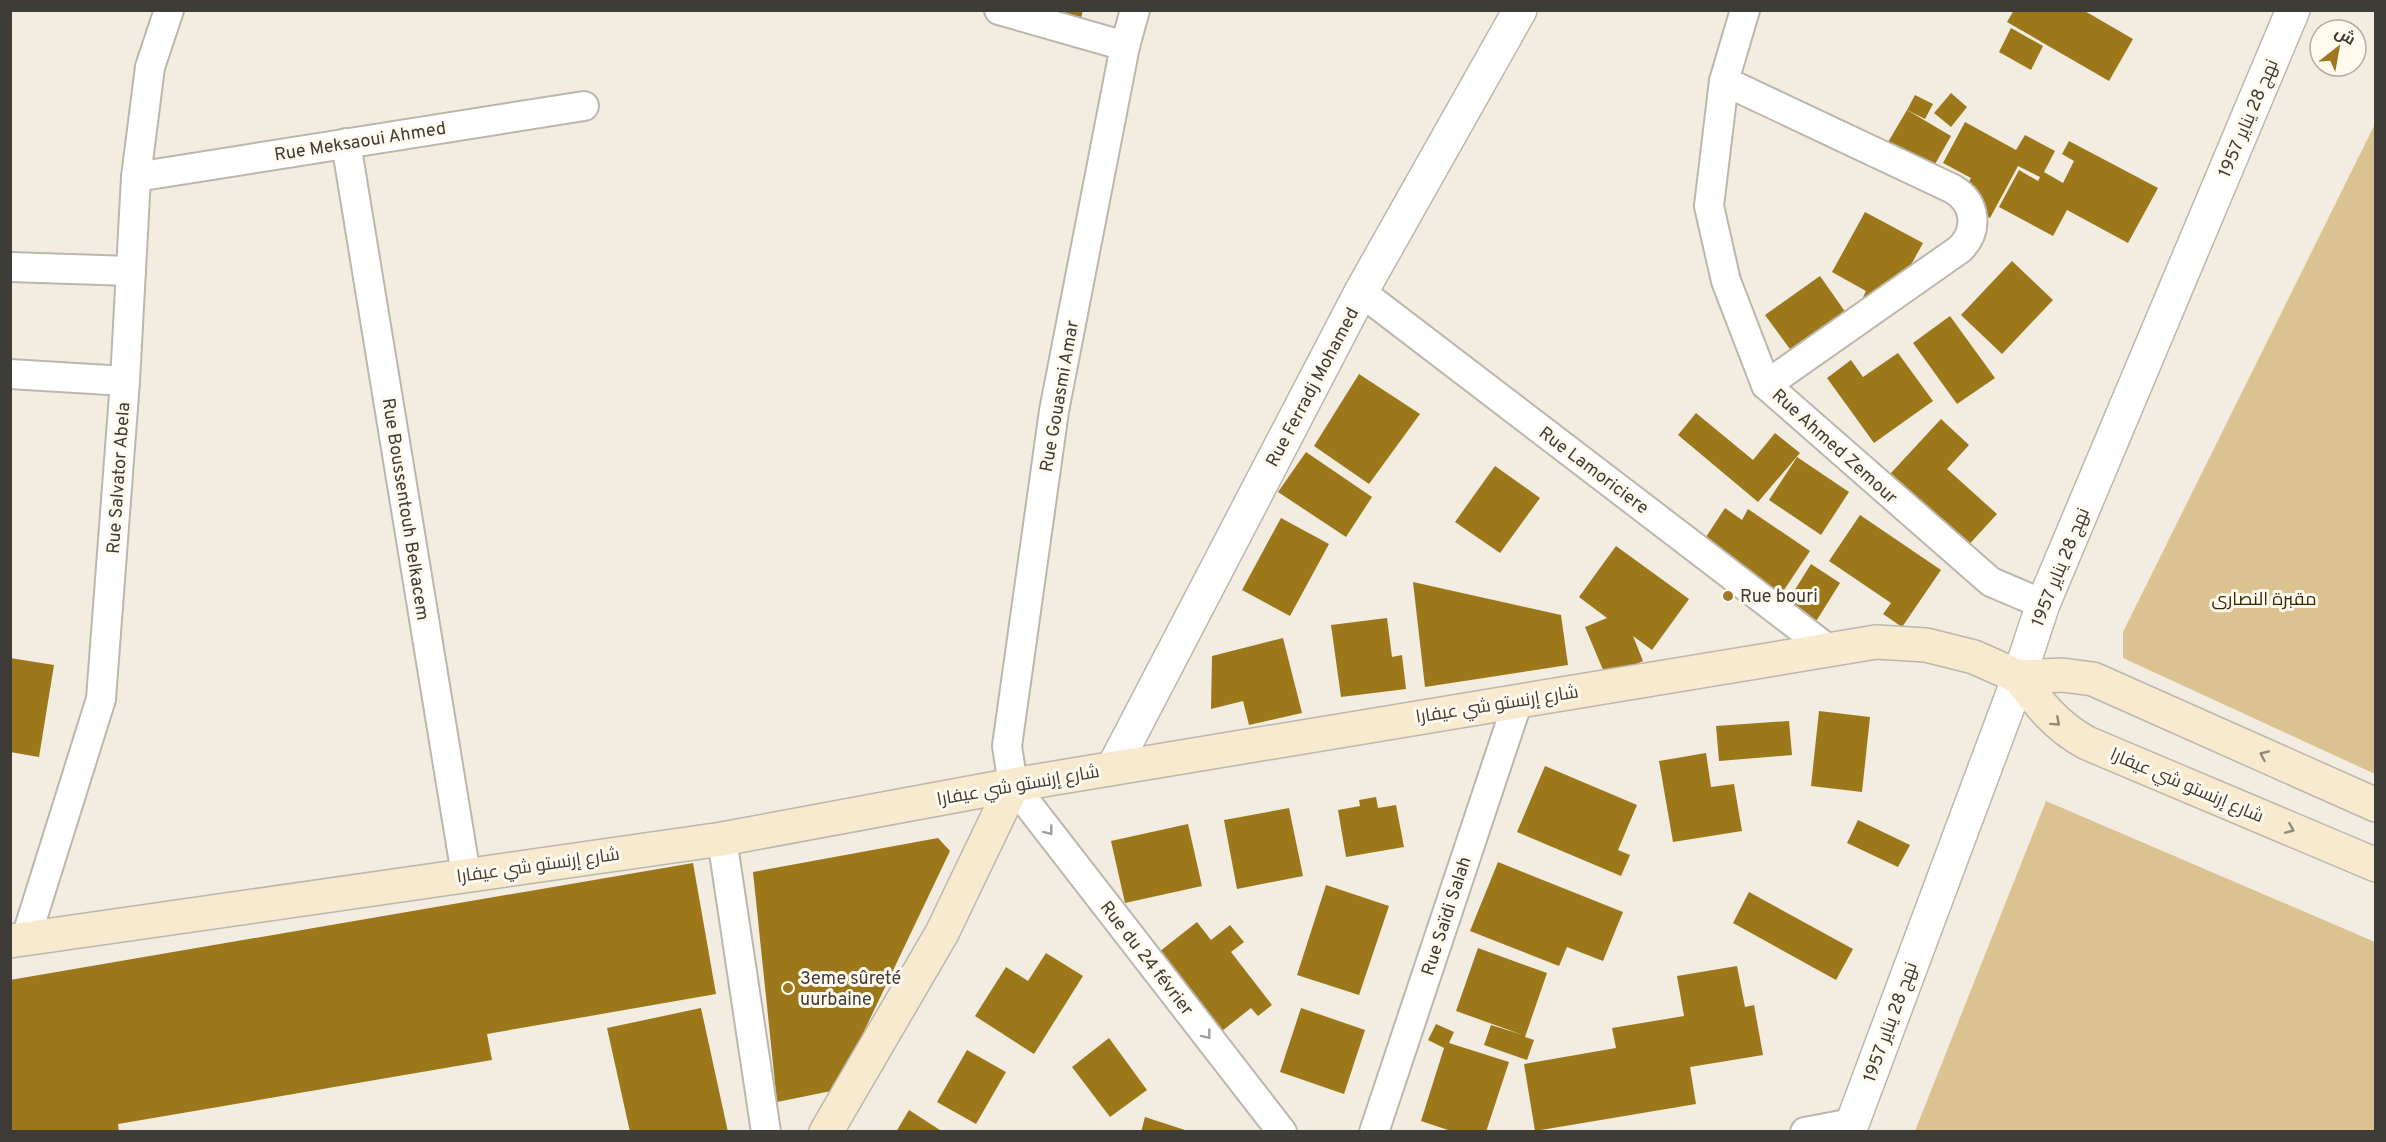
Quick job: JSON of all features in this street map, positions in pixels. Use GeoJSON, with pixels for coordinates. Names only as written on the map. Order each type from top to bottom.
{"type":"FeatureCollection","features":[{"type":"Feature","properties":{"kind":"main road","name":"شارع إرنستو شي عيفارا"},"geometry":{"type":"LineString","coordinates":[[18,939],[722,839],[1013,785],[1876,642],[1926,645],[1974,657],[2019,677],[2062,675],[2094,679],[2376,805]]}},
{"type":"Feature","properties":{"kind":"main road","name":"شارع إرنستو شي عيفارا"},"geometry":{"type":"LineString","coordinates":[[2019,677],[2044,711],[2057,724],[2087,743],[2376,865]]}},
{"type":"Feature","properties":{"kind":"main road"},"geometry":{"type":"LineString","coordinates":[[826,1131],[942,933],[1013,785]]}},
{"type":"Feature","properties":{"kind":"street","name":"Rue Salvator Abela"},"geometry":{"type":"LineString","coordinates":[[18,939],[101,699],[125,381],[136,177],[150,67],[169,10]]}},
{"type":"Feature","properties":{"kind":"street"},"geometry":{"type":"LineString","coordinates":[[999,10],[1125,46]]}},
{"type":"Feature","properties":{"kind":"street","name":"Rue Gouasmi Amar"},"geometry":{"type":"LineString","coordinates":[[1013,785],[1007,746],[1054,411],[1125,46],[1135,10]]}},
{"type":"Feature","properties":{"kind":"street","name":"Rue Ferradj Mohamed"},"geometry":{"type":"LineString","coordinates":[[1113,768],[1361,292],[1520,10]]}},
{"type":"Feature","properties":{"kind":"street","name":"Rue Ahmed Zemour"},"geometry":{"type":"LineString","coordinates":[[1745,10],[1724,81],[1709,206],[1725,281],[1766,385],[1991,582],[2043,604]]}},
{"type":"Feature","properties":{"kind":"street","name":"نهج 28 يناير 1957"},"geometry":{"type":"LineString","coordinates":[[1851,1127],[2019,677],[2043,604],[2293,10]]}},
{"type":"Feature","properties":{"kind":"street"},"geometry":{"type":"LineString","coordinates":[[1724,81],[1953,189],[1966,199],[1973,213],[1972,229],[1960,249],[1766,385]]}},
{"type":"Feature","properties":{"kind":"street","name":"Rue Meksaoui Ahmed"},"geometry":{"type":"LineString","coordinates":[[136,177],[584,106]]}},
{"type":"Feature","properties":{"kind":"street","name":"Rue Boussentouh Belkacem"},"geometry":{"type":"LineString","coordinates":[[346,143],[466,875]]}},
{"type":"Feature","properties":{"kind":"street"},"geometry":{"type":"LineString","coordinates":[[10,267],[131,271]]}},
{"type":"Feature","properties":{"kind":"street","name":"Rue Lamoriciere"},"geometry":{"type":"LineString","coordinates":[[1361,292],[1828,649]]}},
{"type":"Feature","properties":{"kind":"street"},"geometry":{"type":"LineString","coordinates":[[10,374],[125,381]]}},
{"type":"Feature","properties":{"kind":"street","name":"Rue Saïdi Salah"},"geometry":{"type":"LineString","coordinates":[[1374,1131],[1518,701]]}},
{"type":"Feature","properties":{"kind":"street","name":"Rue du 24 février"},"geometry":{"type":"LineString","coordinates":[[1013,785],[1282,1131]]}},
{"type":"Feature","properties":{"kind":"street"},"geometry":{"type":"LineString","coordinates":[[722,839],[766,1131]]}},
{"type":"Feature","properties":{"kind":"street"},"geometry":{"type":"LineString","coordinates":[[1805,1131],[1851,1127]]}},
{"type":"Feature","properties":{"kind":"green space","name":"مقبرة النصارى"},"geometry":{"type":"Polygon","coordinates":[[[2375,124],[2375,774],[2123,658],[2123,632],[2375,124]]]}},
{"type":"Feature","properties":{"kind":"green space"},"geometry":{"type":"Polygon","coordinates":[[[2046,801],[2375,942],[2375,1131],[1915,1131],[2046,801]]]}},
{"type":"Feature","properties":{"kind":"building"},"geometry":{"type":"Polygon","coordinates":[[[1058,10],[1083,10],[1081,18],[1058,10]]]}},
{"type":"Feature","properties":{"kind":"building"},"geometry":{"type":"Polygon","coordinates":[[[2014,10],[2083,10],[2133,39],[2109,81],[2007,22],[2014,10]]]}},
{"type":"Feature","properties":{"kind":"building"},"geometry":{"type":"Polygon","coordinates":[[[2011,28],[2043,46],[2031,70],[1999,52],[2011,28]]]}},
{"type":"Feature","properties":{"kind":"building"},"geometry":{"type":"Polygon","coordinates":[[[1951,93],[1967,107],[1951,127],[1934,113],[1951,93]]]}},
{"type":"Feature","properties":{"kind":"building"},"geometry":{"type":"Polygon","coordinates":[[[1915,95],[1933,104],[1925,119],[1907,110],[1915,95]]]}},
{"type":"Feature","properties":{"kind":"building"},"geometry":{"type":"Polygon","coordinates":[[[1907,110],[1951,136],[1926,180],[1881,154],[1907,110]]]}},
{"type":"Feature","properties":{"kind":"building"},"geometry":{"type":"Polygon","coordinates":[[[1965,122],[2016,150],[2025,135],[2055,151],[2044,172],[2063,183],[2074,161],[2062,154],[2069,141],[2158,188],[2128,243],[2067,210],[2053,236],[1999,207],[2019,170],[2038,181],[2040,177],[2018,166],[1990,218],[1959,200],[1971,178],[1943,163],[1965,122]]]}},
{"type":"Feature","properties":{"kind":"building"},"geometry":{"type":"Polygon","coordinates":[[[1865,212],[1923,243],[1884,314],[1861,302],[1866,291],[1832,272],[1865,212]]]}},
{"type":"Feature","properties":{"kind":"building"},"geometry":{"type":"Polygon","coordinates":[[[2012,261],[2053,300],[2002,354],[1961,315],[2012,261]]]}},
{"type":"Feature","properties":{"kind":"building"},"geometry":{"type":"Polygon","coordinates":[[[1820,276],[1858,330],[1804,368],[1765,315],[1820,276]]]}},
{"type":"Feature","properties":{"kind":"building"},"geometry":{"type":"Polygon","coordinates":[[[1950,316],[1995,378],[1957,404],[1913,343],[1950,316]]]}},
{"type":"Feature","properties":{"kind":"building"},"geometry":{"type":"Polygon","coordinates":[[[1898,353],[1933,401],[1874,443],[1827,378],[1851,360],[1863,377],[1898,353]]]}},
{"type":"Feature","properties":{"kind":"building"},"geometry":{"type":"Polygon","coordinates":[[[1359,374],[1420,414],[1369,484],[1314,446],[1359,374]]]}},
{"type":"Feature","properties":{"kind":"building"},"geometry":{"type":"Polygon","coordinates":[[[1696,413],[1753,460],[1775,433],[1800,453],[1758,502],[1678,435],[1696,413]]]}},
{"type":"Feature","properties":{"kind":"building"},"geometry":{"type":"Polygon","coordinates":[[[1941,419],[1969,445],[1947,469],[1997,514],[1953,562],[1879,486],[1941,419]]]}},
{"type":"Feature","properties":{"kind":"building"},"geometry":{"type":"Polygon","coordinates":[[[1306,452],[1372,497],[1346,537],[1278,492],[1306,452]]]}},
{"type":"Feature","properties":{"kind":"building"},"geometry":{"type":"Polygon","coordinates":[[[1797,457],[1849,492],[1821,535],[1769,500],[1797,457]]]}},
{"type":"Feature","properties":{"kind":"building"},"geometry":{"type":"Polygon","coordinates":[[[1495,466],[1540,498],[1500,553],[1455,522],[1495,466]]]}},
{"type":"Feature","properties":{"kind":"building"},"geometry":{"type":"Polygon","coordinates":[[[1725,508],[1742,520],[1748,509],[1810,551],[1774,605],[1704,540],[1725,508]]]}},
{"type":"Feature","properties":{"kind":"building"},"geometry":{"type":"Polygon","coordinates":[[[1860,515],[1941,570],[1902,627],[1883,614],[1891,603],[1829,561],[1860,515]]]}},
{"type":"Feature","properties":{"kind":"building"},"geometry":{"type":"Polygon","coordinates":[[[1281,518],[1329,544],[1290,616],[1242,590],[1281,518]]]}},
{"type":"Feature","properties":{"kind":"building"},"geometry":{"type":"Polygon","coordinates":[[[1616,546],[1689,599],[1652,650],[1633,636],[1643,661],[1606,677],[1585,627],[1607,618],[1579,597],[1616,546]]]}},
{"type":"Feature","properties":{"kind":"building"},"geometry":{"type":"Polygon","coordinates":[[[1811,564],[1840,583],[1815,623],[1786,604],[1811,564]]]}},
{"type":"Feature","properties":{"kind":"building"},"geometry":{"type":"Polygon","coordinates":[[[1413,582],[1561,615],[1568,665],[1425,687],[1413,582]]]}},
{"type":"Feature","properties":{"kind":"building"},"geometry":{"type":"Polygon","coordinates":[[[1387,618],[1392,657],[1402,655],[1406,689],[1341,697],[1331,625],[1387,618]]]}},
{"type":"Feature","properties":{"kind":"building"},"geometry":{"type":"Polygon","coordinates":[[[1283,638],[1302,713],[1249,725],[1243,701],[1211,709],[1212,656],[1283,638]]]}},
{"type":"Feature","properties":{"kind":"building"},"geometry":{"type":"Polygon","coordinates":[[[10,658],[54,665],[39,757],[10,752],[10,658]]]}},
{"type":"Feature","properties":{"kind":"building"},"geometry":{"type":"Polygon","coordinates":[[[1819,711],[1870,717],[1862,792],[1811,786],[1819,711]]]}},
{"type":"Feature","properties":{"kind":"building"},"geometry":{"type":"Polygon","coordinates":[[[1789,721],[1792,755],[1719,761],[1716,726],[1789,721]]]}},
{"type":"Feature","properties":{"kind":"building"},"geometry":{"type":"Polygon","coordinates":[[[1706,753],[1711,787],[1734,784],[1742,831],[1673,842],[1659,761],[1706,753]]]}},
{"type":"Feature","properties":{"kind":"building"},"geometry":{"type":"Polygon","coordinates":[[[1545,766],[1637,805],[1618,850],[1630,855],[1621,876],[1517,832],[1545,766]]]}},
{"type":"Feature","properties":{"kind":"building"},"geometry":{"type":"Polygon","coordinates":[[[1376,797],[1378,808],[1396,805],[1404,847],[1346,857],[1338,810],[1360,806],[1359,800],[1376,797]]]}},
{"type":"Feature","properties":{"kind":"building"},"geometry":{"type":"Polygon","coordinates":[[[1289,808],[1303,876],[1237,889],[1224,820],[1289,808]]]}},
{"type":"Feature","properties":{"kind":"building"},"geometry":{"type":"Polygon","coordinates":[[[1858,820],[1910,845],[1898,867],[1847,843],[1858,820]]]}},
{"type":"Feature","properties":{"kind":"building"},"geometry":{"type":"Polygon","coordinates":[[[1188,824],[1202,886],[1125,903],[1111,841],[1188,824]]]}},
{"type":"Feature","properties":{"kind":"building"},"geometry":{"type":"Polygon","coordinates":[[[938,838],[950,851],[836,1090],[777,1102],[753,872],[938,838]]]}},
{"type":"Feature","properties":{"kind":"building"},"geometry":{"type":"Polygon","coordinates":[[[1498,862],[1623,912],[1603,961],[1567,947],[1559,966],[1470,931],[1498,862]]]}},
{"type":"Feature","properties":{"kind":"building"},"geometry":{"type":"Polygon","coordinates":[[[693,863],[716,994],[487,1034],[492,1060],[118,1124],[119,1132],[10,1132],[10,980],[693,863]]]}},
{"type":"Feature","properties":{"kind":"building"},"geometry":{"type":"Polygon","coordinates":[[[1326,885],[1389,906],[1359,995],[1297,975],[1326,885]]]}},
{"type":"Feature","properties":{"kind":"building"},"geometry":{"type":"Polygon","coordinates":[[[1749,892],[1853,949],[1836,980],[1733,923],[1749,892]]]}},
{"type":"Feature","properties":{"kind":"building"},"geometry":{"type":"Polygon","coordinates":[[[1197,922],[1211,940],[1230,925],[1244,942],[1231,952],[1272,1005],[1258,1016],[1251,1008],[1222,1031],[1159,952],[1197,922]]]}},
{"type":"Feature","properties":{"kind":"building"},"geometry":{"type":"Polygon","coordinates":[[[1478,948],[1547,973],[1525,1037],[1534,1040],[1527,1060],[1484,1045],[1491,1025],[1523,1035],[1456,1011],[1478,948]]]}},
{"type":"Feature","properties":{"kind":"building"},"geometry":{"type":"Polygon","coordinates":[[[1046,953],[1083,976],[1034,1054],[975,1016],[1006,967],[1028,981],[1046,953]]]}},
{"type":"Feature","properties":{"kind":"building"},"geometry":{"type":"Polygon","coordinates":[[[1737,966],[1745,1007],[1754,1005],[1763,1055],[1690,1067],[1696,1104],[1535,1131],[1524,1064],[1616,1048],[1612,1028],[1684,1016],[1677,976],[1737,966]]]}},
{"type":"Feature","properties":{"kind":"building"},"geometry":{"type":"Polygon","coordinates":[[[701,1008],[728,1132],[630,1132],[607,1028],[701,1008]]]}},
{"type":"Feature","properties":{"kind":"building"},"geometry":{"type":"Polygon","coordinates":[[[1301,1008],[1365,1030],[1344,1094],[1280,1072],[1301,1008]]]}},
{"type":"Feature","properties":{"kind":"building"},"geometry":{"type":"Polygon","coordinates":[[[1436,1024],[1454,1032],[1449,1043],[1509,1062],[1486,1132],[1454,1132],[1421,1121],[1444,1048],[1428,1040],[1436,1024]]]}},
{"type":"Feature","properties":{"kind":"building"},"geometry":{"type":"Polygon","coordinates":[[[1109,1038],[1147,1090],[1110,1117],[1072,1067],[1109,1038]]]}},
{"type":"Feature","properties":{"kind":"building"},"geometry":{"type":"Polygon","coordinates":[[[967,1050],[1006,1072],[976,1124],[937,1102],[967,1050]]]}},
{"type":"Feature","properties":{"kind":"building"},"geometry":{"type":"Polygon","coordinates":[[[909,1110],[943,1132],[896,1132],[909,1110]]]}},
{"type":"Feature","properties":{"kind":"building"},"geometry":{"type":"Polygon","coordinates":[[[1145,1117],[1188,1131],[1188,1132],[1141,1132],[1145,1117]]]}},
{"type":"Feature","properties":{"kind":"place","name":"Rue bouri"},"geometry":{"type":"Point","coordinates":[1728,596]}},
{"type":"Feature","properties":{"kind":"place","name":"3eme sûreté uurbaine"},"geometry":{"type":"Point","coordinates":[788,988]}}]}
